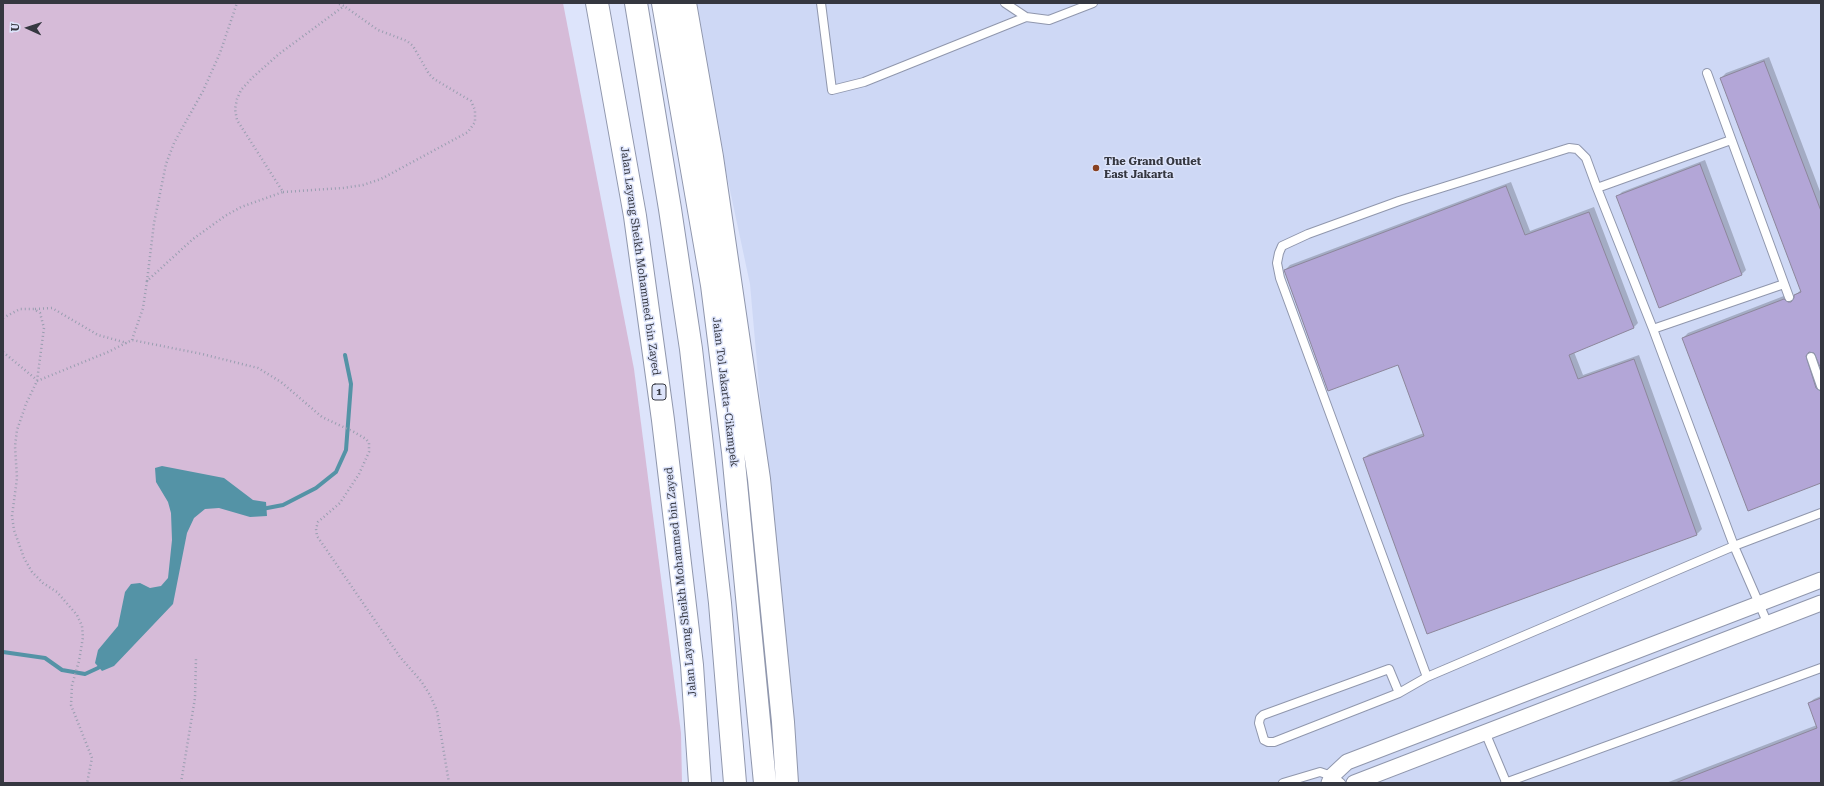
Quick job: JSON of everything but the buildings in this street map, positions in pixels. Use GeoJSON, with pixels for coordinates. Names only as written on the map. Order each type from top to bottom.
{"type":"FeatureCollection","features":[{"type":"Feature","properties":{"kind":"highway","name":"Jalan Layang Sheikh Mohammed bin Zayed"},"geometry":{"type":"LineString","coordinates":[[597,3],[635,216],[663,420],[692,665],[700,783]]}},
{"type":"Feature","properties":{"kind":"highway"},"geometry":{"type":"LineString","coordinates":[[636,3],[670,209],[691,349],[720,603],[735,783]]}},
{"type":"Feature","properties":{"kind":"highway","name":"Jalan Tol Jakarta–Cikampek"},"geometry":{"type":"LineString","coordinates":[[663,3],[712,285],[733,452],[765,783]]}},
{"type":"Feature","properties":{"kind":"highway"},"geometry":{"type":"LineString","coordinates":[[685,3],[714,172],[759,479],[783,722],[786,783]]}},
{"type":"Feature","properties":{"kind":"street"},"geometry":{"type":"LineString","coordinates":[[1334,781],[1347,762],[1821,580]]}},
{"type":"Feature","properties":{"kind":"street"},"geometry":{"type":"LineString","coordinates":[[1354,783],[1767,622],[1821,603]]}},
{"type":"Feature","properties":{"kind":"lane"},"geometry":{"type":"LineString","coordinates":[[821,3],[832,90],[864,82],[1026,17]]}},
{"type":"Feature","properties":{"kind":"lane"},"geometry":{"type":"LineString","coordinates":[[1005,3],[1026,17],[1049,20],[1093,3]]}},
{"type":"Feature","properties":{"kind":"lane"},"geometry":{"type":"LineString","coordinates":[[1707,73],[1789,297]]}},
{"type":"Feature","properties":{"kind":"lane"},"geometry":{"type":"LineString","coordinates":[[1597,188],[1731,140]]}},
{"type":"Feature","properties":{"kind":"lane"},"geometry":{"type":"LineString","coordinates":[[1427,677],[1280,278],[1277,263],[1279,253],[1282,246],[1308,234],[1399,201],[1569,148],[1577,149],[1586,158],[1653,329],[1734,546],[1767,622]]}},
{"type":"Feature","properties":{"kind":"lane"},"geometry":{"type":"LineString","coordinates":[[1653,329],[1784,284]]}},
{"type":"Feature","properties":{"kind":"lane"},"geometry":{"type":"LineString","coordinates":[[1811,357],[1821,386]]}},
{"type":"Feature","properties":{"kind":"lane"},"geometry":{"type":"LineString","coordinates":[[1399,693],[1389,669],[1263,715],[1260,718],[1259,723],[1264,740],[1274,742],[1399,693],[1427,677],[1734,546],[1821,512]]}},
{"type":"Feature","properties":{"kind":"lane"},"geometry":{"type":"LineString","coordinates":[[1486,732],[1506,783],[1821,668]]}},
{"type":"Feature","properties":{"kind":"lane"},"geometry":{"type":"LineString","coordinates":[[1283,783],[1314,772],[1320,772],[1334,781]]}},
{"type":"Feature","properties":{"kind":"path"},"geometry":{"type":"LineString","coordinates":[[38,381],[132,340],[143,308],[154,223],[166,164],[174,143],[203,91],[220,53],[237,3]]}},
{"type":"Feature","properties":{"kind":"path"},"geometry":{"type":"LineString","coordinates":[[147,281],[189,242],[225,216],[241,207],[283,192],[330,190],[363,185],[381,179],[468,132],[474,122],[475,110],[471,101],[429,74],[407,40],[378,30],[344,6],[337,3]]}},
{"type":"Feature","properties":{"kind":"path"},"geometry":{"type":"LineString","coordinates":[[283,192],[237,120],[235,109],[237,98],[241,90],[252,78],[279,54],[344,6]]}},
{"type":"Feature","properties":{"kind":"path"},"geometry":{"type":"LineString","coordinates":[[3,318],[20,309],[52,308],[98,335],[128,343]]}},
{"type":"Feature","properties":{"kind":"path"},"geometry":{"type":"LineString","coordinates":[[34,309],[40,313],[44,328],[38,381],[26,404],[17,430],[14,446],[17,478],[12,516],[14,530],[24,558],[32,572],[42,583],[57,592],[77,615],[82,626],[83,637],[79,661],[72,685],[71,705],[72,712],[92,758],[87,783]]}},
{"type":"Feature","properties":{"kind":"path"},"geometry":{"type":"LineString","coordinates":[[132,340],[202,354],[258,368],[281,382],[304,404],[329,421],[354,432],[366,439],[369,443],[367,457],[359,474],[340,503],[318,522],[316,529],[317,536],[400,657],[421,681],[430,695],[437,711],[449,783]]}},
{"type":"Feature","properties":{"kind":"path"},"geometry":{"type":"LineString","coordinates":[[3,352],[38,381]]}},
{"type":"Feature","properties":{"kind":"path"},"geometry":{"type":"LineString","coordinates":[[181,783],[195,698],[196,659]]}},
{"type":"Feature","properties":{"kind":"shaded area"},"geometry":{"type":"Polygon","coordinates":[[[3,3],[563,3],[634,369],[681,733],[682,783],[3,783],[3,3]]]}},
{"type":"Feature","properties":{"kind":"shaded area"},"geometry":{"type":"Polygon","coordinates":[[[690,3],[1821,3],[1821,783],[794,783],[750,284],[690,3]]]}},
{"type":"Feature","properties":{"kind":"shaded area"},"geometry":{"type":"Polygon","coordinates":[[[162,466],[224,478],[253,500],[266,502],[267,516],[250,517],[219,508],[205,509],[194,518],[187,533],[173,604],[114,666],[102,671],[95,663],[98,650],[118,626],[125,592],[131,584],[140,583],[150,588],[161,586],[168,578],[172,540],[171,513],[168,502],[156,482],[155,468],[162,466]]]}},
{"type":"Feature","properties":{"kind":"waterway"},"geometry":{"type":"LineString","coordinates":[[262,509],[283,505],[316,488],[336,472],[346,450],[351,384],[345,355]]}},
{"type":"Feature","properties":{"kind":"waterway"},"geometry":{"type":"LineString","coordinates":[[3,652],[45,658],[62,670],[85,674],[103,664]]}},
{"type":"Feature","properties":{"kind":"place","name":"The Grand Outlet East Jakarta"},"geometry":{"type":"Point","coordinates":[1096,168]}}]}
